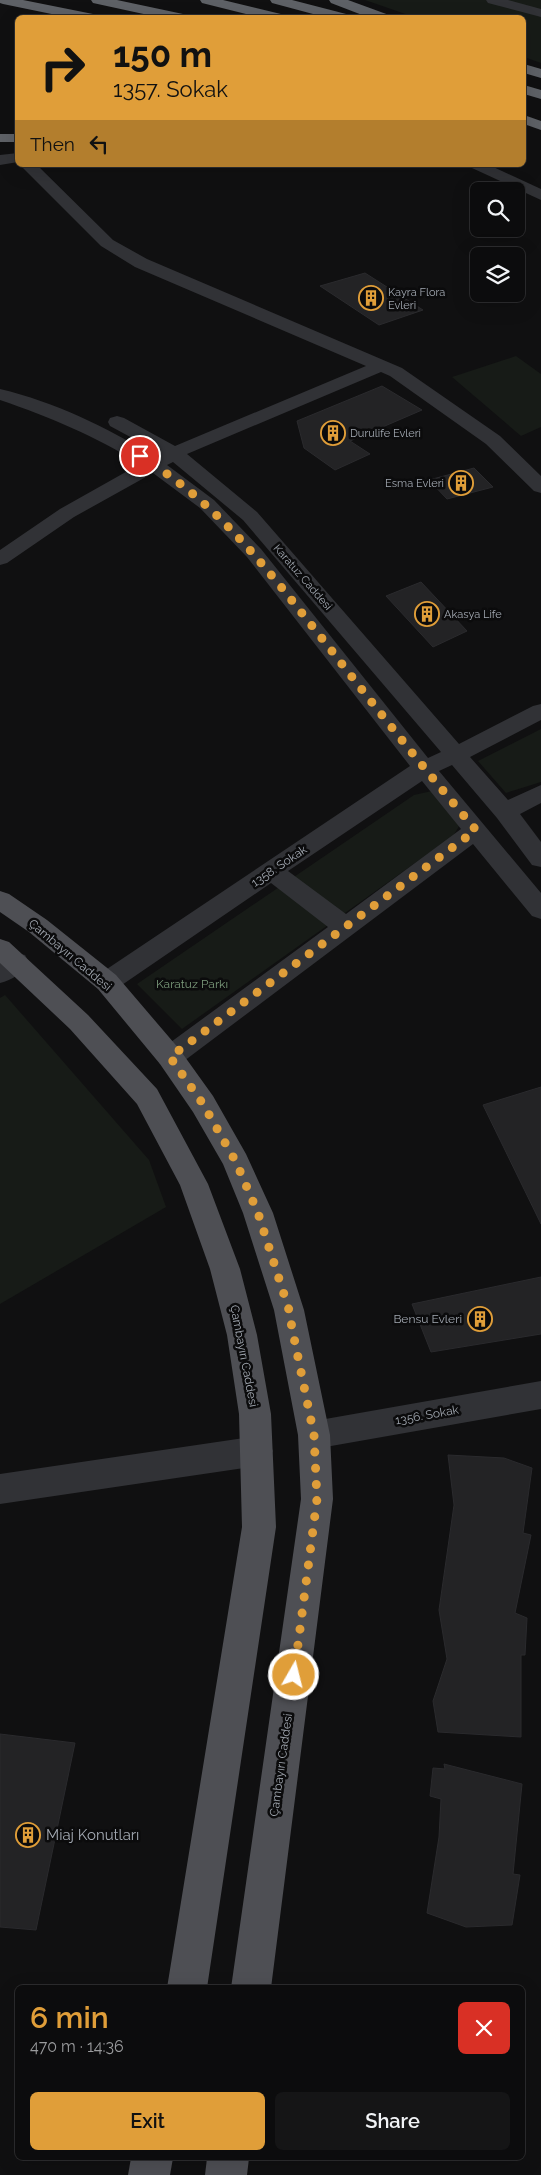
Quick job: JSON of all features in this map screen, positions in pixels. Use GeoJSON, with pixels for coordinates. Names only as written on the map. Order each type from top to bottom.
{"type":"FeatureCollection","features":[{"type":"Feature","properties":{"kind":"highway"},"geometry":{"type":"LineString","coordinates":[[5,0],[78,15]]}},
{"type":"Feature","properties":{"kind":"highway"},"geometry":{"type":"LineString","coordinates":[[98,0],[168,15]]}},
{"type":"Feature","properties":{"kind":"highway"},"geometry":{"type":"LineString","coordinates":[[207,0],[268,15]]}},
{"type":"Feature","properties":{"kind":"highway"},"geometry":{"type":"LineString","coordinates":[[277,0],[334,15]]}},
{"type":"Feature","properties":{"kind":"highway"},"geometry":{"type":"LineString","coordinates":[[336,0],[376,15]]}},
{"type":"Feature","properties":{"kind":"highway"},"geometry":{"type":"LineString","coordinates":[[526,70],[541,74]]}},
{"type":"Feature","properties":{"kind":"highway"},"geometry":{"type":"LineString","coordinates":[[526,90],[541,96]]}},
{"type":"Feature","properties":{"kind":"highway"},"geometry":{"type":"LineString","coordinates":[[526,120],[541,126]]}},
{"type":"Feature","properties":{"kind":"highway"},"geometry":{"type":"LineString","coordinates":[[0,127],[15,127]]}},
{"type":"Feature","properties":{"kind":"highway"},"geometry":{"type":"LineString","coordinates":[[0,138],[15,138]]}},
{"type":"Feature","properties":{"kind":"main road","name":"Çambayırı Caddesi"},"geometry":{"type":"LineString","coordinates":[[0,900],[38,926],[106,982],[170,1057],[203,1104],[236,1162],[258,1213],[289,1310],[314,1435],[317,1499],[251,1985]]}},
{"type":"Feature","properties":{"kind":"main road","name":"Çambayırı Caddesi"},"geometry":{"type":"LineString","coordinates":[[5,962],[79,1022],[147,1097],[194,1184],[225,1269],[242,1335],[255,1414],[259,1527],[186,1985]]}},
{"type":"Feature","properties":{"kind":"main road"},"geometry":{"type":"LineString","coordinates":[[148,2175],[152,2160]]}},
{"type":"Feature","properties":{"kind":"main road"},"geometry":{"type":"LineString","coordinates":[[226,2175],[228,2160]]}},
{"type":"Feature","properties":{"kind":"street"},"geometry":{"type":"LineString","coordinates":[[493,0],[541,13]]}},
{"type":"Feature","properties":{"kind":"street"},"geometry":{"type":"LineString","coordinates":[[0,160],[15,158]]}},
{"type":"Feature","properties":{"kind":"street"},"geometry":{"type":"LineString","coordinates":[[30,167],[107,243],[122,253],[405,377],[493,440],[541,488]]}},
{"type":"Feature","properties":{"kind":"street"},"geometry":{"type":"LineString","coordinates":[[481,167],[541,196]]}},
{"type":"Feature","properties":{"kind":"street"},"geometry":{"type":"LineString","coordinates":[[0,559],[67,513],[174,453],[381,366]]}},
{"type":"Feature","properties":{"kind":"street","name":"Karatuz Caddesi"},"geometry":{"type":"LineString","coordinates":[[0,378],[82,406],[129,428],[174,453],[250,516],[505,812],[541,859]]}},
{"type":"Feature","properties":{"kind":"street","name":"Karatuz Caddesi"},"geometry":{"type":"LineString","coordinates":[[0,394],[61,415],[112,439],[153,464],[207,504],[254,553],[424,768],[541,910]]}},
{"type":"Feature","properties":{"kind":"street","name":"1358. Sokak"},"geometry":{"type":"LineString","coordinates":[[106,982],[424,768],[455,755],[541,711]]}},
{"type":"Feature","properties":{"kind":"street"},"geometry":{"type":"LineString","coordinates":[[505,812],[541,793]]}},
{"type":"Feature","properties":{"kind":"street"},"geometry":{"type":"LineString","coordinates":[[170,1057],[476,830]]}},
{"type":"Feature","properties":{"kind":"street"},"geometry":{"type":"LineString","coordinates":[[271,872],[346,926]]}},
{"type":"Feature","properties":{"kind":"street","name":"1356. Sokak"},"geometry":{"type":"LineString","coordinates":[[314,1435],[541,1395]]}},
{"type":"Feature","properties":{"kind":"street"},"geometry":{"type":"LineString","coordinates":[[0,1489],[257,1451]]}},
{"type":"Feature","properties":{"kind":"green space"},"geometry":{"type":"Polygon","coordinates":[[[365,0],[541,0],[541,63],[526,58],[526,15],[408,15],[365,0]]]}},
{"type":"Feature","properties":{"kind":"green space"},"geometry":{"type":"Polygon","coordinates":[[[516,356],[541,374],[541,427],[521,436],[452,377],[516,356]]]}},
{"type":"Feature","properties":{"kind":"green space"},"geometry":{"type":"Polygon","coordinates":[[[541,729],[541,782],[506,793],[478,761],[541,729]]]}},
{"type":"Feature","properties":{"kind":"green space","name":"Karatuz Parkı"},"geometry":{"type":"Polygon","coordinates":[[[432,791],[461,823],[453,836],[182,1029],[137,984],[414,795],[432,791]]]}},
{"type":"Feature","properties":{"kind":"green space"},"geometry":{"type":"Polygon","coordinates":[[[5,995],[149,1160],[166,1207],[0,1304],[0,998],[5,995]]]}},
{"type":"Feature","properties":{"kind":"building","name":"Kayra Flora Evleri"},"geometry":{"type":"Polygon","coordinates":[[[365,273],[423,310],[379,325],[320,286],[365,273]]]}},
{"type":"Feature","properties":{"kind":"building","name":"Durulife Evleri"},"geometry":{"type":"Polygon","coordinates":[[[382,386],[422,410],[350,441],[370,454],[335,470],[304,448],[297,421],[382,386]]]}},
{"type":"Feature","properties":{"kind":"building","name":"Esma Evleri"},"geometry":{"type":"Polygon","coordinates":[[[474,468],[493,487],[447,499],[429,480],[474,468]]]}},
{"type":"Feature","properties":{"kind":"building","name":"Akasya Life"},"geometry":{"type":"Polygon","coordinates":[[[421,582],[467,631],[433,647],[386,596],[421,582]]]}},
{"type":"Feature","properties":{"kind":"building"},"geometry":{"type":"Polygon","coordinates":[[[541,1087],[541,1224],[483,1105],[541,1087]]]}},
{"type":"Feature","properties":{"kind":"building","name":"Bensu Evleri"},"geometry":{"type":"Polygon","coordinates":[[[541,1277],[541,1334],[431,1352],[412,1304],[541,1277]]]}},
{"type":"Feature","properties":{"kind":"building"},"geometry":{"type":"Polygon","coordinates":[[[448,1455],[504,1458],[532,1468],[523,1533],[531,1535],[515,1613],[527,1618],[525,1655],[521,1655],[521,1737],[438,1732],[433,1701],[447,1659],[439,1610],[454,1505],[448,1455]]]}},
{"type":"Feature","properties":{"kind":"building","name":"Miaj Konutları"},"geometry":{"type":"Polygon","coordinates":[[[0,1734],[75,1743],[36,1930],[0,1927],[0,1734]]]}},
{"type":"Feature","properties":{"kind":"building"},"geometry":{"type":"Polygon","coordinates":[[[444,1764],[522,1784],[513,1874],[520,1875],[512,1925],[466,1927],[427,1913],[439,1837],[441,1799],[430,1796],[433,1768],[445,1769],[444,1764]]]}},
{"type":"Feature","properties":{"kind":"place","name":"Kayra Flora Evleri"},"geometry":{"type":"Point","coordinates":[371,298]}},
{"type":"Feature","properties":{"kind":"place","name":"Durulife Evleri"},"geometry":{"type":"Point","coordinates":[333,433]}},
{"type":"Feature","properties":{"kind":"place","name":"Esma Evleri"},"geometry":{"type":"Point","coordinates":[461,483]}},
{"type":"Feature","properties":{"kind":"place","name":"Akasya Life"},"geometry":{"type":"Point","coordinates":[427,614]}},
{"type":"Feature","properties":{"kind":"place","name":"Bensu Evleri"},"geometry":{"type":"Point","coordinates":[480,1319]}},
{"type":"Feature","properties":{"kind":"place","name":"Miaj Konutları"},"geometry":{"type":"Point","coordinates":[28,1835]}},
{"type":"Feature","properties":{"kind":"route"},"geometry":{"type":"LineString","coordinates":[[140,456],[207,504],[233,529],[424,768],[476,830],[170,1057],[203,1104],[236,1162],[258,1213],[289,1310],[314,1435],[317,1499],[294,1675]]}}]}
